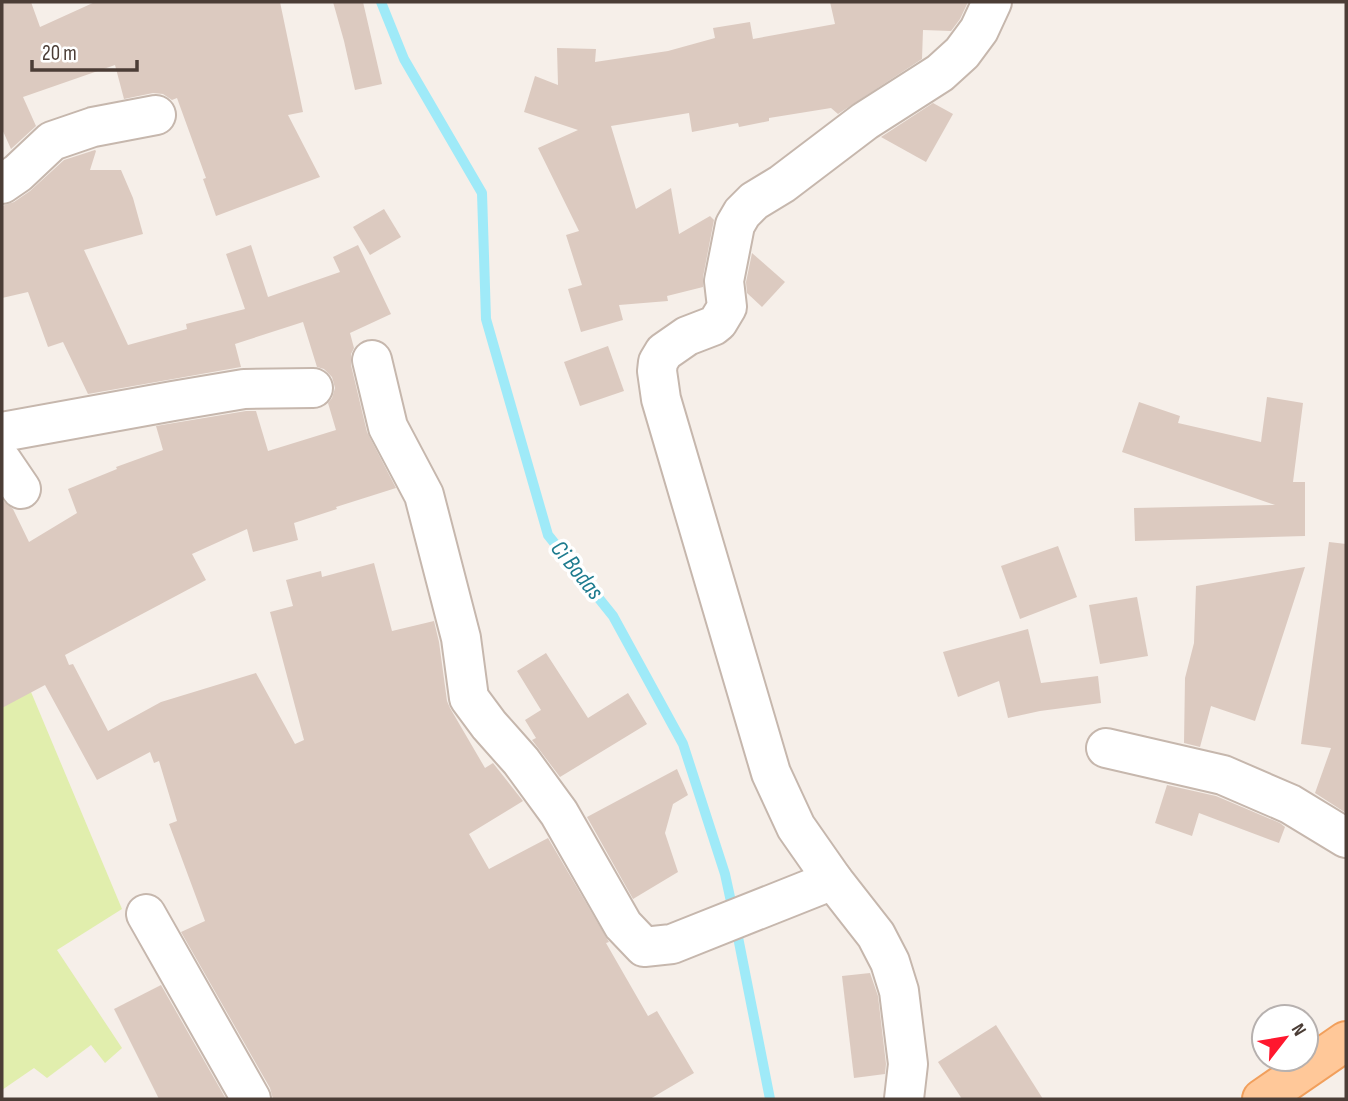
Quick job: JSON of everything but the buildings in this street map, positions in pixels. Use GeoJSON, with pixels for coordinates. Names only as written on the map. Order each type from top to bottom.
{"type":"FeatureCollection","features":[{"type":"Feature","properties":{"kind":"main road"},"geometry":{"type":"LineString","coordinates":[[1262,1099],[1346,1041]]}},
{"type":"Feature","properties":{"kind":"street"},"geometry":{"type":"LineString","coordinates":[[904,1099],[908,1064],[899,991],[890,962],[876,935],[796,827],[771,773],[661,399],[657,371],[658,362],[664,352],[687,336],[713,326],[727,307],[724,281],[735,225],[742,213],[754,201],[782,184],[865,121],[940,73],[962,54],[979,30],[992,2]]}},
{"type":"Feature","properties":{"kind":"street"},"geometry":{"type":"LineString","coordinates":[[2,184],[52,141],[93,127],[156,115]]}},
{"type":"Feature","properties":{"kind":"street"},"geometry":{"type":"LineString","coordinates":[[372,360],[388,426],[424,495],[461,638],[469,698],[521,761],[559,813],[623,925],[644,947],[672,943],[834,880]]}},
{"type":"Feature","properties":{"kind":"street"},"geometry":{"type":"LineString","coordinates":[[2,432],[244,390],[313,388]]}},
{"type":"Feature","properties":{"kind":"street"},"geometry":{"type":"LineString","coordinates":[[1106,748],[1223,775],[1290,804],[1346,838]]}},
{"type":"Feature","properties":{"kind":"street"},"geometry":{"type":"LineString","coordinates":[[146,914],[251,1099]]}},
{"type":"Feature","properties":{"kind":"green space"},"geometry":{"type":"Polygon","coordinates":[[[26,680],[122,909],[57,950],[122,1048],[105,1063],[91,1045],[47,1078],[34,1068],[2,1090],[2,691],[26,680]]]}},
{"type":"Feature","properties":{"kind":"waterway","name":"Ci Bodas"},"geometry":{"type":"LineString","coordinates":[[381,2],[404,59],[482,193],[486,319],[548,535],[613,616],[683,744],[725,874],[733,911]]}},
{"type":"Feature","properties":{"kind":"waterway","name":"Ci Bodas"},"geometry":{"type":"LineString","coordinates":[[736,927],[770,1099]]}}]}
